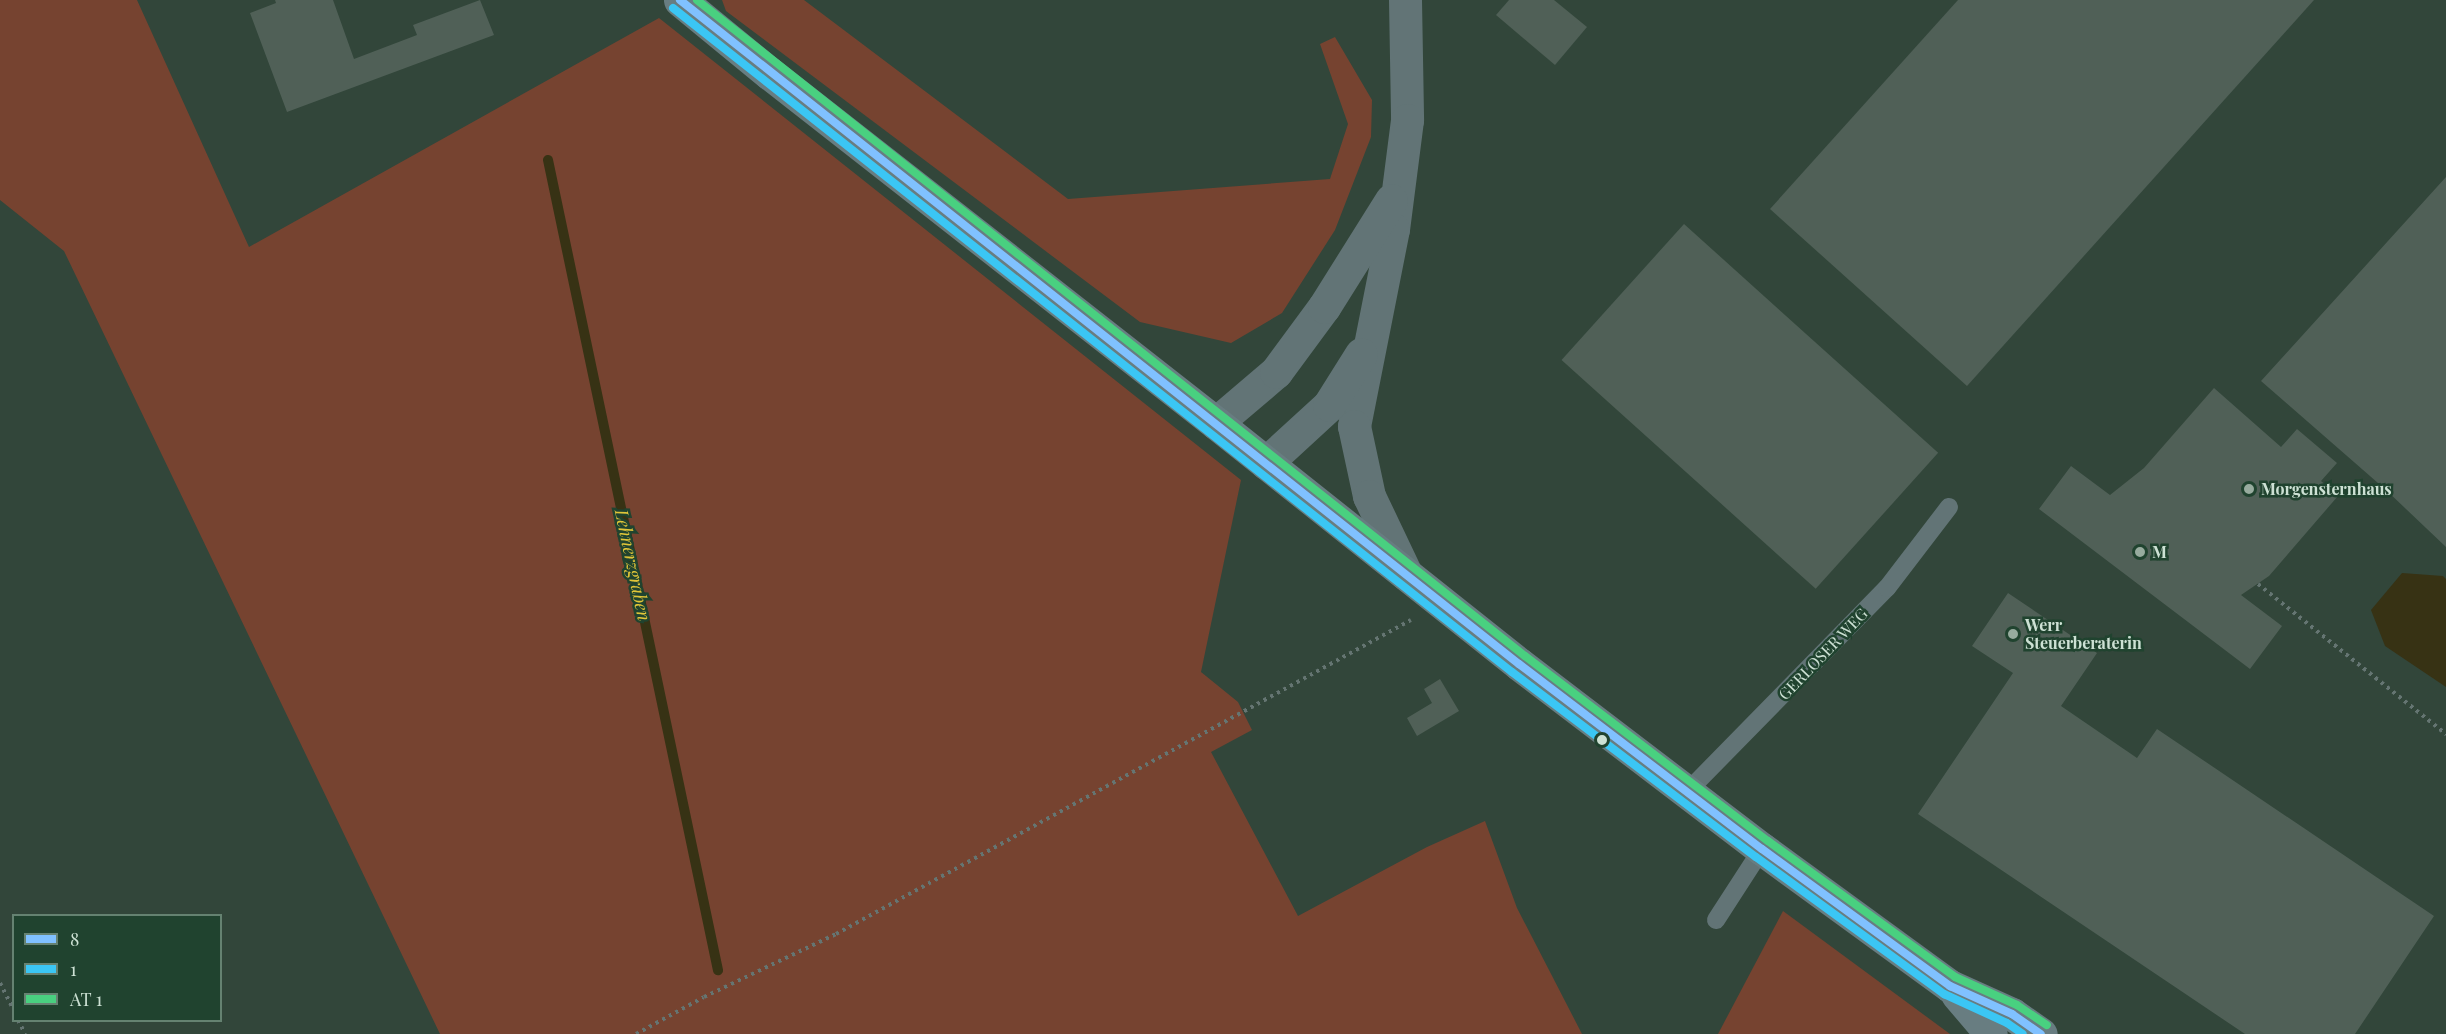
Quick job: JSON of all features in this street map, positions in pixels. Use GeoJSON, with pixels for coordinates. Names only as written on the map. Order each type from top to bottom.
{"type":"FeatureCollection","features":[{"type":"Feature","properties":{"kind":"street"},"geometry":{"type":"LineString","coordinates":[[680,0],[751,59],[1406,574],[1762,849],[1950,986],[2012,1014],[2041,1034]]}},
{"type":"Feature","properties":{"kind":"street"},"geometry":{"type":"LineString","coordinates":[[1399,7],[1407,120],[1396,190],[1394,229],[1354,426],[1369,496],[1406,574]]}},
{"type":"Feature","properties":{"kind":"street"},"geometry":{"type":"LineString","coordinates":[[1216,423],[1276,372],[1324,307],[1396,190]]}},
{"type":"Feature","properties":{"kind":"street"},"geometry":{"type":"LineString","coordinates":[[1266,463],[1329,405],[1370,341]]}},
{"type":"Feature","properties":{"kind":"street"},"geometry":{"type":"LineString","coordinates":[[1950,986],[1991,1034]]}},
{"type":"Feature","properties":{"kind":"lane","name":"GERLOSER WEG"},"geometry":{"type":"LineString","coordinates":[[1687,792],[1887,588],[1949,507]]}},
{"type":"Feature","properties":{"kind":"lane"},"geometry":{"type":"LineString","coordinates":[[1716,920],[1762,849]]}},
{"type":"Feature","properties":{"kind":"path"},"geometry":{"type":"LineString","coordinates":[[2258,584],[2446,734]]}},
{"type":"Feature","properties":{"kind":"path"},"geometry":{"type":"LineString","coordinates":[[636,1034],[704,997],[836,934],[1443,603]]}},
{"type":"Feature","properties":{"kind":"path"},"geometry":{"type":"LineString","coordinates":[[0,982],[12,1006]]}},
{"type":"Feature","properties":{"kind":"shaded area"},"geometry":{"type":"Polygon","coordinates":[[[0,0],[137,0],[249,247],[659,18],[1241,480],[1201,672],[1238,702],[1252,730],[1211,752],[1298,916],[1427,847],[1485,821],[1517,908],[1582,1034],[440,1034],[64,251],[0,200],[0,0]]]}},
{"type":"Feature","properties":{"kind":"shaded area"},"geometry":{"type":"Polygon","coordinates":[[[722,0],[804,0],[1068,199],[1330,179],[1348,124],[1320,44],[1335,37],[1372,100],[1371,137],[1335,230],[1282,313],[1231,343],[1140,322],[726,11],[722,0]]]}},
{"type":"Feature","properties":{"kind":"shaded area"},"geometry":{"type":"Polygon","coordinates":[[[2402,573],[2443,576],[2446,579],[2446,687],[2385,646],[2371,610],[2402,573]]]}},
{"type":"Feature","properties":{"kind":"shaded area"},"geometry":{"type":"Polygon","coordinates":[[[1783,911],[1950,1034],[1718,1034],[1783,911]]]}},
{"type":"Feature","properties":{"kind":"building"},"geometry":{"type":"Polygon","coordinates":[[[275,0],[333,0],[354,59],[417,35],[413,25],[480,0],[494,35],[287,112],[250,13],[276,3],[275,0]]]}},
{"type":"Feature","properties":{"kind":"building"},"geometry":{"type":"Polygon","coordinates":[[[1509,0],[1554,0],[1587,27],[1555,65],[1496,15],[1509,0]]]}},
{"type":"Feature","properties":{"kind":"building"},"geometry":{"type":"Polygon","coordinates":[[[1958,0],[2314,0],[1967,386],[1770,209],[1958,0]]]}},
{"type":"Feature","properties":{"kind":"building"},"geometry":{"type":"Polygon","coordinates":[[[2446,177],[2446,547],[2386,490],[2261,381],[2446,177]]]}},
{"type":"Feature","properties":{"kind":"building"},"geometry":{"type":"Polygon","coordinates":[[[1684,224],[1938,453],[1816,589],[1562,360],[1684,224]]]}},
{"type":"Feature","properties":{"kind":"building"},"geometry":{"type":"Polygon","coordinates":[[[2214,388],[2281,447],[2297,429],[2337,463],[2321,481],[2338,496],[2269,576],[2241,595],[2282,626],[2250,669],[2039,509],[2071,466],[2110,495],[2144,468],[2214,388]]]}},
{"type":"Feature","properties":{"kind":"building"},"geometry":{"type":"Polygon","coordinates":[[[2008,593],[2097,653],[2061,706],[2137,758],[2157,729],[2434,916],[2355,1034],[2245,1034],[1918,814],[2013,673],[1972,646],[2008,593]]]}},
{"type":"Feature","properties":{"kind":"building"},"geometry":{"type":"Polygon","coordinates":[[[1440,679],[1459,711],[1417,736],[1407,718],[1432,703],[1424,689],[1440,679]]]}},
{"type":"Feature","properties":{"kind":"waterway","name":"Lehnerzgraben"},"geometry":{"type":"LineString","coordinates":[[548,160],[718,970]]}},
{"type":"Feature","properties":{"kind":"transit line","name":"8"},"geometry":{"type":"LineString","coordinates":[[680,0],[1519,664],[1762,849],[1950,986],[2012,1014],[2041,1034]]}},
{"type":"Feature","properties":{"kind":"transit line"},"geometry":{"type":"LineString","coordinates":[[697,0],[1525,656],[1768,841],[1955,977],[2017,1005],[2047,1025]]}},
{"type":"Feature","properties":{"kind":"transit line","name":"1"},"geometry":{"type":"LineString","coordinates":[[673,8],[1512,672],[1756,857],[1944,994],[2007,1023],[2023,1034]]}},
{"type":"Feature","properties":{"kind":"place","name":"Morgensternhaus"},"geometry":{"type":"Point","coordinates":[2249,489]}},
{"type":"Feature","properties":{"kind":"place","name":"M"},"geometry":{"type":"Point","coordinates":[2140,552]}},
{"type":"Feature","properties":{"kind":"place","name":"Werr Steuerberaterin"},"geometry":{"type":"Point","coordinates":[2013,634]}}]}
